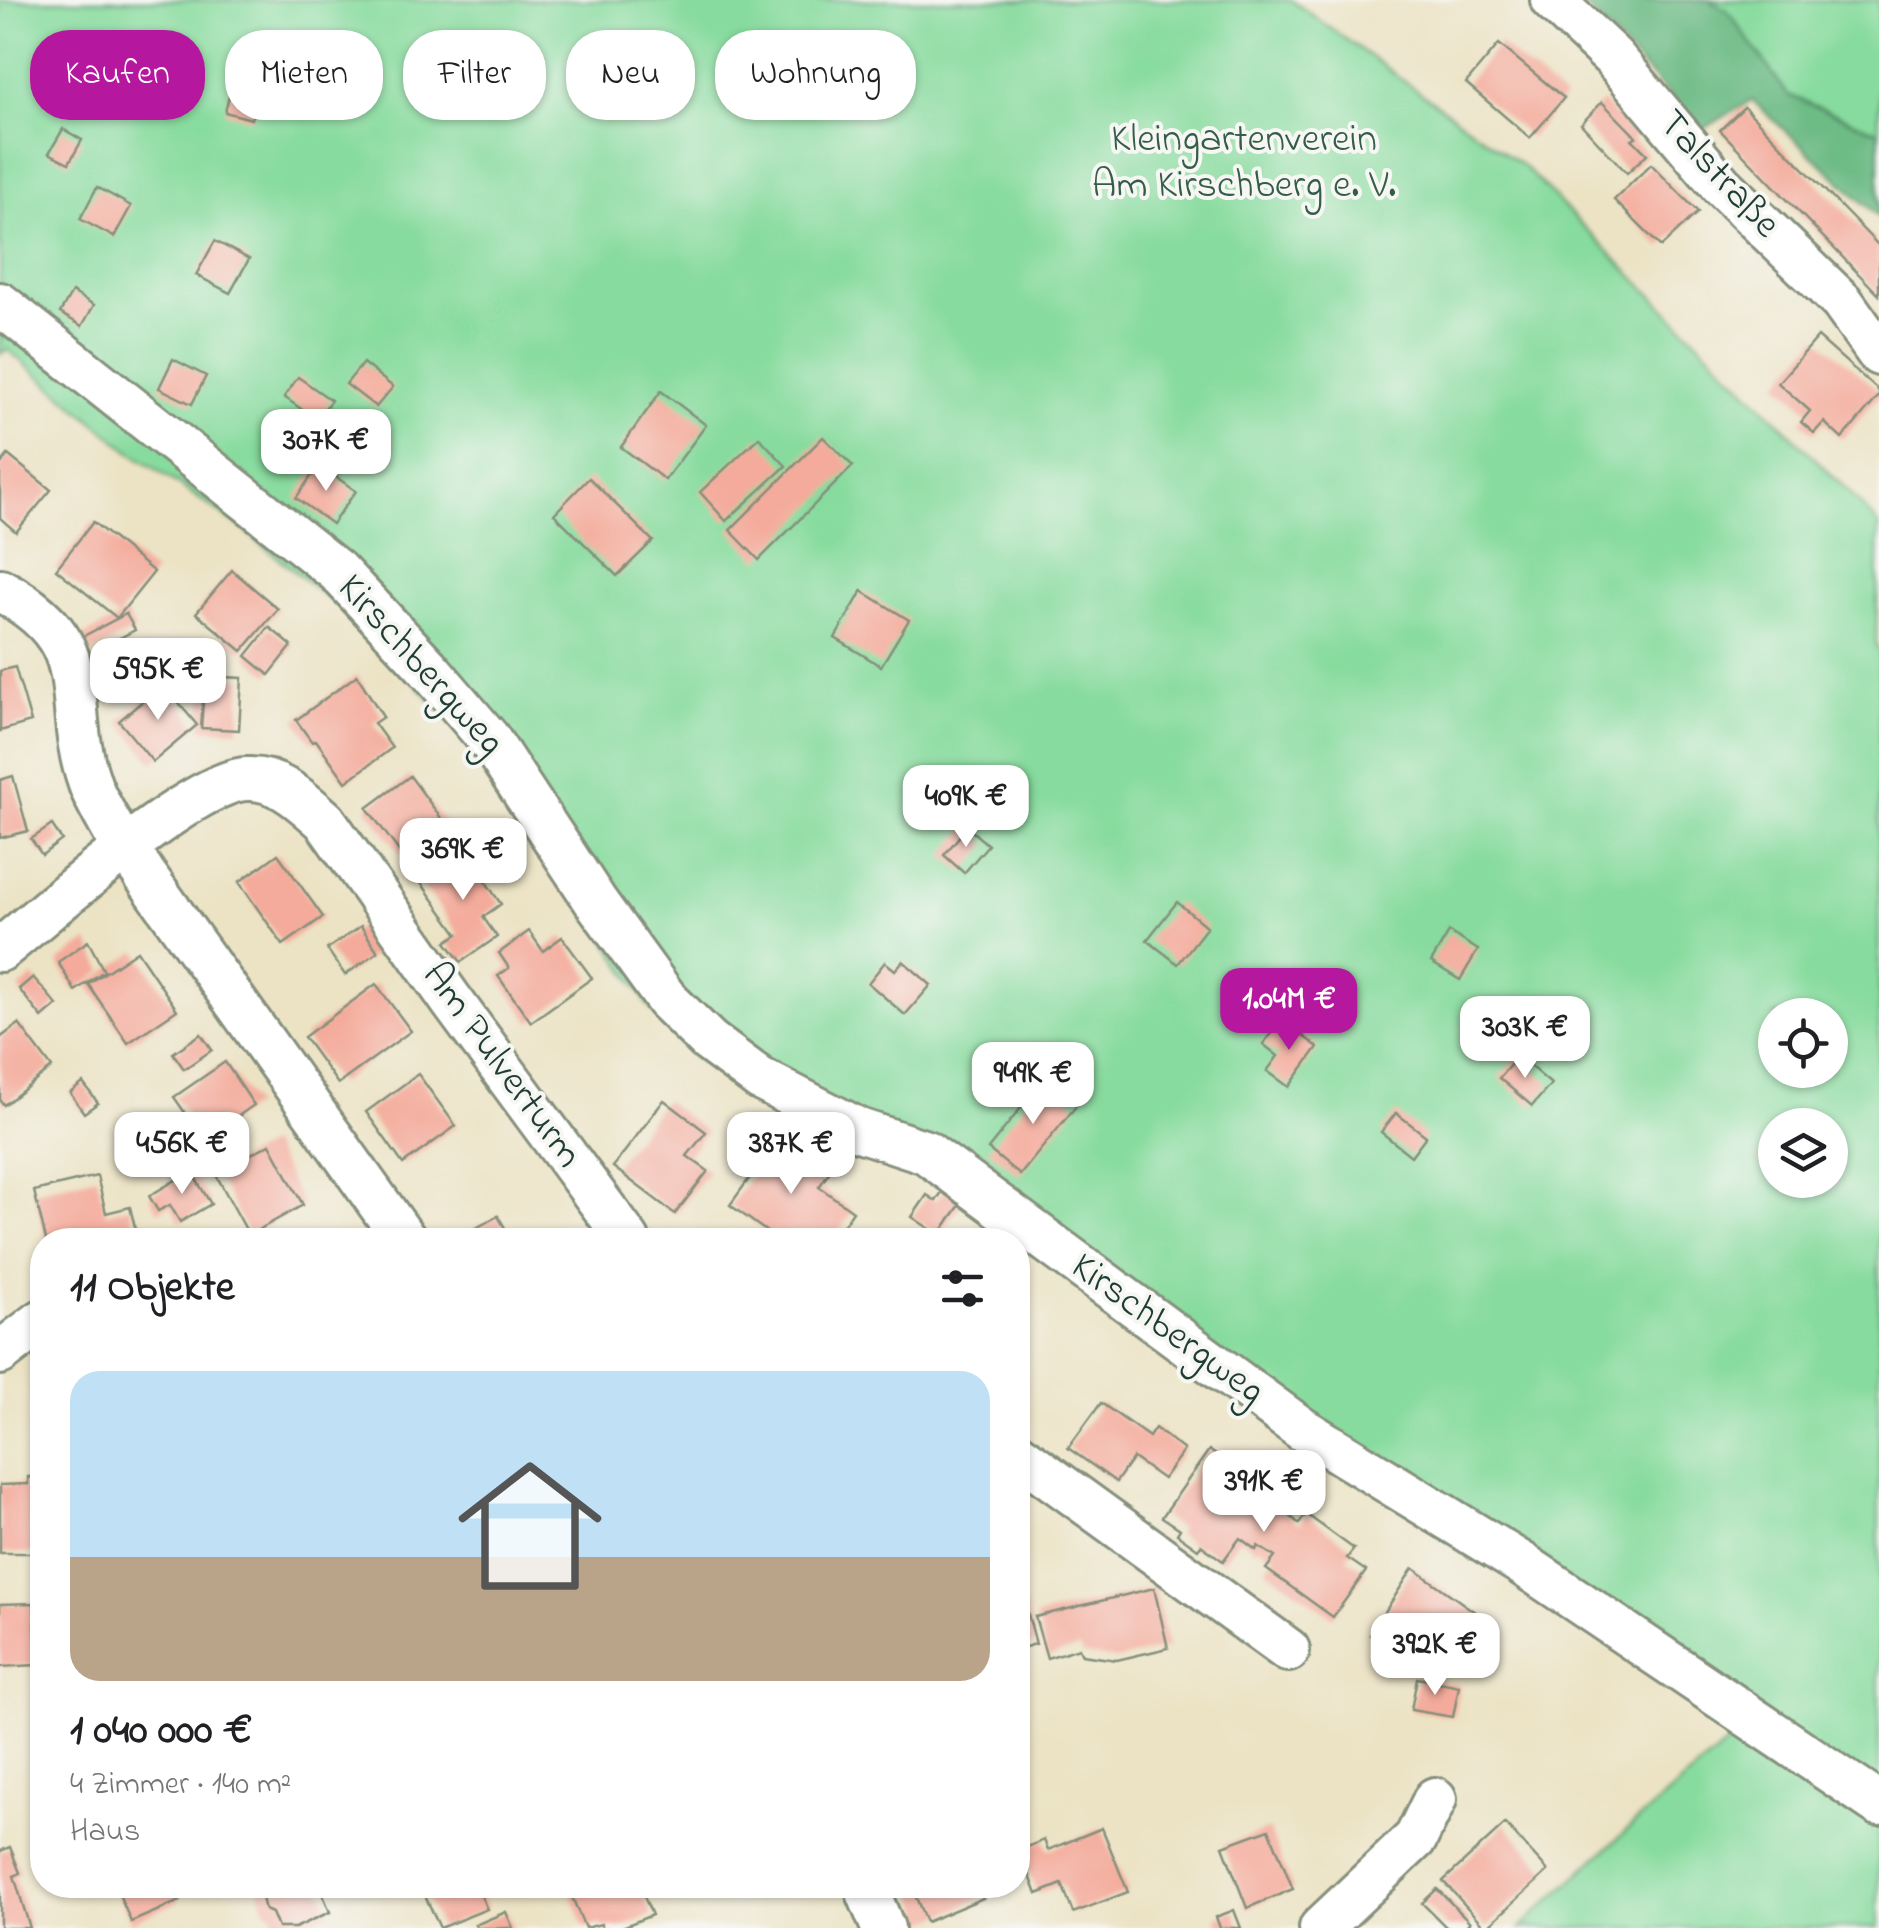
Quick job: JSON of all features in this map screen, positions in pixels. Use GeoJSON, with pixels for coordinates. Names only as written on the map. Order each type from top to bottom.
{"type":"FeatureCollection","features":[{"type":"Feature","properties":{"kind":"street","name":"Talstraße"},"geometry":{"type":"LineString","coordinates":[[1552,0],[1612,57],[1722,185],[1842,302],[1879,354]]}},
{"type":"Feature","properties":{"kind":"street","name":"Kirschbergweg"},"geometry":{"type":"LineString","coordinates":[[0,304],[337,571],[488,738],[596,902],[667,1000],[709,1041],[760,1079],[860,1130],[926,1152],[1029,1228]]}},
{"type":"Feature","properties":{"kind":"street"},"geometry":{"type":"LineString","coordinates":[[0,590],[29,606],[68,652],[90,784],[126,848],[397,1228]]}},
{"type":"Feature","properties":{"kind":"street","name":"Am Pulverturm"},"geometry":{"type":"LineString","coordinates":[[0,950],[126,848],[216,786],[246,778],[273,782],[300,798],[325,821],[619,1228]]}},
{"type":"Feature","properties":{"kind":"street","name":"Kirschbergweg"},"geometry":{"type":"LineString","coordinates":[[1030,1229],[1302,1429],[1521,1564],[1879,1804]]}},
{"type":"Feature","properties":{"kind":"street"},"geometry":{"type":"LineString","coordinates":[[0,1353],[30,1330]]}},
{"type":"Feature","properties":{"kind":"street"},"geometry":{"type":"LineString","coordinates":[[1030,1463],[1288,1650]]}},
{"type":"Feature","properties":{"kind":"street"},"geometry":{"type":"LineString","coordinates":[[1321,1928],[1416,1838],[1435,1799]]}},
{"type":"Feature","properties":{"kind":"street"},"geometry":{"type":"LineString","coordinates":[[870,1898],[883,1928]]}},
{"type":"Feature","properties":{"kind":"green space","name":"Kleingartenverein Am Kirschberg e. V."},"geometry":{"type":"Polygon","coordinates":[[[0,0],[1291,0],[1523,166],[1879,525],[1879,1928],[1520,1928],[1745,1728],[1030,1236],[1030,1228],[1018,1228],[938,1173],[767,1105],[693,1056],[650,1008],[511,792],[345,602],[330,600],[241,527],[128,450],[7,349],[0,354],[0,0]]]}},
{"type":"Feature","properties":{"kind":"green space"},"geometry":{"type":"Polygon","coordinates":[[[1579,0],[1708,0],[1727,10],[1788,95],[1879,132],[1879,217],[1752,100],[1702,130],[1579,0]]]}},
{"type":"Feature","properties":{"kind":"green space"},"geometry":{"type":"Polygon","coordinates":[[[1708,0],[1879,0],[1879,132],[1788,95],[1727,10],[1708,0]]]}},
{"type":"Feature","properties":{"kind":"building"},"geometry":{"type":"Polygon","coordinates":[[[1499,44],[1564,98],[1530,138],[1466,83],[1499,44]]]}},
{"type":"Feature","properties":{"kind":"building"},"geometry":{"type":"Polygon","coordinates":[[[1602,102],[1647,154],[1627,173],[1581,124],[1602,102]]]}},
{"type":"Feature","properties":{"kind":"building"},"geometry":{"type":"Polygon","coordinates":[[[1744,107],[1879,246],[1879,295],[1720,130],[1744,107]]]}},
{"type":"Feature","properties":{"kind":"building"},"geometry":{"type":"Polygon","coordinates":[[[63,129],[82,140],[69,163],[49,153],[63,129]]]}},
{"type":"Feature","properties":{"kind":"building"},"geometry":{"type":"Polygon","coordinates":[[[1651,164],[1698,212],[1661,247],[1614,200],[1651,164]]]}},
{"type":"Feature","properties":{"kind":"building"},"geometry":{"type":"Polygon","coordinates":[[[97,187],[131,206],[114,237],[80,219],[97,187]]]}},
{"type":"Feature","properties":{"kind":"building"},"geometry":{"type":"Polygon","coordinates":[[[215,241],[249,259],[230,293],[196,275],[215,241]]]}},
{"type":"Feature","properties":{"kind":"building"},"geometry":{"type":"Polygon","coordinates":[[[72,292],[94,305],[82,326],[60,313],[72,292]]]}},
{"type":"Feature","properties":{"kind":"building"},"geometry":{"type":"Polygon","coordinates":[[[1818,337],[1879,391],[1879,396],[1842,439],[1824,422],[1814,433],[1801,422],[1810,411],[1778,383],[1818,337]]]}},
{"type":"Feature","properties":{"kind":"building"},"geometry":{"type":"Polygon","coordinates":[[[173,359],[206,376],[192,404],[159,388],[173,359]]]}},
{"type":"Feature","properties":{"kind":"building"},"geometry":{"type":"Polygon","coordinates":[[[363,363],[393,387],[376,407],[346,384],[363,363]]]}},
{"type":"Feature","properties":{"kind":"building"},"geometry":{"type":"Polygon","coordinates":[[[298,377],[331,400],[317,420],[284,397],[298,377]]]}},
{"type":"Feature","properties":{"kind":"building"},"geometry":{"type":"Polygon","coordinates":[[[661,391],[706,425],[665,480],[621,447],[661,391]]]}},
{"type":"Feature","properties":{"kind":"building"},"geometry":{"type":"Polygon","coordinates":[[[759,437],[786,466],[726,521],[700,492],[759,437]]]}},
{"type":"Feature","properties":{"kind":"building"},"geometry":{"type":"Polygon","coordinates":[[[823,437],[853,466],[759,560],[730,530],[823,437]]]}},
{"type":"Feature","properties":{"kind":"building"},"geometry":{"type":"Polygon","coordinates":[[[8,455],[51,490],[16,532],[0,518],[0,465],[8,455]]]}},
{"type":"Feature","properties":{"kind":"building"},"geometry":{"type":"Polygon","coordinates":[[[319,465],[356,491],[332,524],[296,498],[319,465]]]}},
{"type":"Feature","properties":{"kind":"building"},"geometry":{"type":"Polygon","coordinates":[[[589,478],[653,541],[617,576],[554,514],[589,478]]]}},
{"type":"Feature","properties":{"kind":"building"},"geometry":{"type":"Polygon","coordinates":[[[93,522],[154,572],[117,618],[56,569],[93,522]]]}},
{"type":"Feature","properties":{"kind":"building"},"geometry":{"type":"Polygon","coordinates":[[[232,570],[278,609],[242,651],[196,613],[232,570]]]}},
{"type":"Feature","properties":{"kind":"building"},"geometry":{"type":"Polygon","coordinates":[[[862,591],[909,620],[881,666],[835,638],[862,591]]]}},
{"type":"Feature","properties":{"kind":"building"},"geometry":{"type":"Polygon","coordinates":[[[126,614],[135,630],[89,654],[80,638],[126,614]]]}},
{"type":"Feature","properties":{"kind":"building"},"geometry":{"type":"Polygon","coordinates":[[[269,627],[292,646],[269,675],[246,656],[269,627]]]}},
{"type":"Feature","properties":{"kind":"building"},"geometry":{"type":"Polygon","coordinates":[[[15,667],[31,722],[0,731],[0,671],[15,667]]]}},
{"type":"Feature","properties":{"kind":"building"},"geometry":{"type":"Polygon","coordinates":[[[357,675],[383,717],[374,723],[392,748],[346,782],[316,740],[312,742],[296,720],[357,675]]]}},
{"type":"Feature","properties":{"kind":"building"},"geometry":{"type":"Polygon","coordinates":[[[205,676],[242,678],[239,730],[201,728],[205,676]]]}},
{"type":"Feature","properties":{"kind":"building"},"geometry":{"type":"Polygon","coordinates":[[[163,684],[197,725],[153,762],[119,721],[163,684]]]}},
{"type":"Feature","properties":{"kind":"building"},"geometry":{"type":"Polygon","coordinates":[[[13,776],[28,831],[0,838],[0,780],[13,776]]]}},
{"type":"Feature","properties":{"kind":"building"},"geometry":{"type":"Polygon","coordinates":[[[410,776],[444,822],[401,854],[367,808],[410,776]]]}},
{"type":"Feature","properties":{"kind":"building"},"geometry":{"type":"Polygon","coordinates":[[[52,825],[62,840],[42,855],[31,839],[52,825]]]}},
{"type":"Feature","properties":{"kind":"building"},"geometry":{"type":"Polygon","coordinates":[[[967,827],[988,845],[964,873],[944,855],[967,827]]]}},
{"type":"Feature","properties":{"kind":"building"},"geometry":{"type":"Polygon","coordinates":[[[463,849],[501,904],[483,917],[497,937],[461,962],[446,942],[458,934],[419,880],[463,849]]]}},
{"type":"Feature","properties":{"kind":"building"},"geometry":{"type":"Polygon","coordinates":[[[278,854],[323,917],[283,945],[239,882],[278,854]]]}},
{"type":"Feature","properties":{"kind":"building"},"geometry":{"type":"Polygon","coordinates":[[[1177,902],[1207,927],[1178,964],[1147,940],[1177,902]]]}},
{"type":"Feature","properties":{"kind":"building"},"geometry":{"type":"Polygon","coordinates":[[[361,926],[378,952],[345,975],[327,949],[361,926]]]}},
{"type":"Feature","properties":{"kind":"building"},"geometry":{"type":"Polygon","coordinates":[[[529,931],[543,951],[562,937],[592,978],[531,1022],[498,976],[509,968],[499,953],[529,931]]]}},
{"type":"Feature","properties":{"kind":"building"},"geometry":{"type":"Polygon","coordinates":[[[1449,932],[1478,950],[1460,980],[1431,962],[1449,932]]]}},
{"type":"Feature","properties":{"kind":"building"},"geometry":{"type":"Polygon","coordinates":[[[88,941],[104,971],[75,991],[58,962],[88,941]]]}},
{"type":"Feature","properties":{"kind":"building"},"geometry":{"type":"Polygon","coordinates":[[[137,951],[177,1010],[128,1043],[88,984],[137,951]]]}},
{"type":"Feature","properties":{"kind":"building"},"geometry":{"type":"Polygon","coordinates":[[[903,961],[931,985],[905,1015],[868,983],[885,962],[895,970],[903,961]]]}},
{"type":"Feature","properties":{"kind":"building"},"geometry":{"type":"Polygon","coordinates":[[[33,977],[57,1005],[42,1018],[19,989],[33,977]]]}},
{"type":"Feature","properties":{"kind":"building"},"geometry":{"type":"Polygon","coordinates":[[[376,984],[411,1031],[338,1084],[304,1037],[376,984]]]}},
{"type":"Feature","properties":{"kind":"building"},"geometry":{"type":"Polygon","coordinates":[[[1281,1020],[1318,1047],[1289,1087],[1267,1071],[1278,1056],[1263,1044],[1281,1020]]]}},
{"type":"Feature","properties":{"kind":"building"},"geometry":{"type":"Polygon","coordinates":[[[19,1024],[52,1068],[4,1105],[0,1100],[0,1038],[19,1024]]]}},
{"type":"Feature","properties":{"kind":"building"},"geometry":{"type":"Polygon","coordinates":[[[201,1034],[212,1050],[184,1069],[173,1053],[201,1034]]]}},
{"type":"Feature","properties":{"kind":"building"},"geometry":{"type":"Polygon","coordinates":[[[1518,1056],[1551,1084],[1532,1106],[1499,1078],[1518,1056]]]}},
{"type":"Feature","properties":{"kind":"building"},"geometry":{"type":"Polygon","coordinates":[[[225,1062],[254,1105],[204,1140],[174,1097],[225,1062]]]}},
{"type":"Feature","properties":{"kind":"building"},"geometry":{"type":"Polygon","coordinates":[[[418,1074],[456,1126],[403,1164],[366,1112],[418,1074]]]}},
{"type":"Feature","properties":{"kind":"building"},"geometry":{"type":"Polygon","coordinates":[[[1045,1078],[1077,1105],[1020,1175],[988,1149],[1045,1078]]]}},
{"type":"Feature","properties":{"kind":"building"},"geometry":{"type":"Polygon","coordinates":[[[83,1083],[98,1103],[84,1113],[70,1093],[83,1083]]]}},
{"type":"Feature","properties":{"kind":"building"},"geometry":{"type":"Polygon","coordinates":[[[664,1100],[706,1132],[687,1156],[708,1171],[675,1214],[613,1167],[664,1100]]]}},
{"type":"Feature","properties":{"kind":"building"},"geometry":{"type":"Polygon","coordinates":[[[1396,1113],[1426,1136],[1411,1156],[1381,1132],[1396,1113]]]}},
{"type":"Feature","properties":{"kind":"building"},"geometry":{"type":"Polygon","coordinates":[[[781,1135],[830,1171],[819,1187],[853,1211],[841,1228],[762,1228],[730,1205],[781,1135]]]}},
{"type":"Feature","properties":{"kind":"building"},"geometry":{"type":"Polygon","coordinates":[[[270,1144],[303,1205],[262,1228],[245,1228],[215,1173],[270,1144]]]}},
{"type":"Feature","properties":{"kind":"building"},"geometry":{"type":"Polygon","coordinates":[[[191,1171],[211,1204],[180,1222],[170,1205],[158,1211],[149,1196],[191,1171]]]}},
{"type":"Feature","properties":{"kind":"building"},"geometry":{"type":"Polygon","coordinates":[[[97,1176],[106,1213],[130,1207],[135,1228],[43,1228],[34,1191],[97,1176]]]}},
{"type":"Feature","properties":{"kind":"building"},"geometry":{"type":"Polygon","coordinates":[[[944,1189],[962,1202],[944,1228],[928,1228],[912,1217],[927,1195],[936,1201],[944,1189]]]}},
{"type":"Feature","properties":{"kind":"building"},"geometry":{"type":"Polygon","coordinates":[[[498,1216],[505,1228],[476,1228],[498,1216]]]}},
{"type":"Feature","properties":{"kind":"building"},"geometry":{"type":"Polygon","coordinates":[[[1101,1403],[1149,1437],[1155,1428],[1184,1450],[1163,1479],[1133,1458],[1116,1482],[1068,1448],[1101,1403]]]}},
{"type":"Feature","properties":{"kind":"building"},"geometry":{"type":"Polygon","coordinates":[[[1209,1450],[1248,1478],[1234,1498],[1257,1514],[1269,1497],[1299,1524],[1306,1514],[1354,1549],[1347,1558],[1366,1571],[1333,1617],[1266,1569],[1275,1557],[1258,1546],[1256,1550],[1240,1538],[1223,1561],[1177,1534],[1180,1529],[1162,1517],[1209,1450]]]}},
{"type":"Feature","properties":{"kind":"building"},"geometry":{"type":"Polygon","coordinates":[[[30,1477],[30,1553],[0,1553],[0,1485],[28,1484],[30,1477]]]}},
{"type":"Feature","properties":{"kind":"building"},"geometry":{"type":"Polygon","coordinates":[[[1413,1568],[1482,1617],[1454,1656],[1442,1648],[1425,1659],[1412,1649],[1403,1660],[1370,1635],[1413,1568]]]}},
{"type":"Feature","properties":{"kind":"building"},"geometry":{"type":"Polygon","coordinates":[[[1154,1588],[1168,1648],[1117,1660],[1082,1655],[1079,1648],[1047,1658],[1035,1617],[1154,1588]]]}},
{"type":"Feature","properties":{"kind":"building"},"geometry":{"type":"Polygon","coordinates":[[[30,1603],[30,1665],[0,1667],[0,1604],[30,1603]]]}},
{"type":"Feature","properties":{"kind":"building"},"geometry":{"type":"Polygon","coordinates":[[[1030,1622],[1036,1644],[1030,1646],[1030,1622]]]}},
{"type":"Feature","properties":{"kind":"building"},"geometry":{"type":"Polygon","coordinates":[[[1417,1678],[1459,1686],[1453,1717],[1411,1710],[1417,1678]]]}},
{"type":"Feature","properties":{"kind":"building"},"geometry":{"type":"Polygon","coordinates":[[[1505,1824],[1548,1871],[1486,1928],[1443,1881],[1505,1824]]]}},
{"type":"Feature","properties":{"kind":"building"},"geometry":{"type":"Polygon","coordinates":[[[1102,1828],[1128,1892],[1073,1913],[1062,1884],[1037,1894],[1030,1876],[1030,1846],[1044,1840],[1048,1850],[1102,1828]]]}},
{"type":"Feature","properties":{"kind":"building"},"geometry":{"type":"Polygon","coordinates":[[[1269,1829],[1293,1889],[1247,1908],[1223,1846],[1269,1829]]]}},
{"type":"Feature","properties":{"kind":"building"},"geometry":{"type":"Polygon","coordinates":[[[10,1847],[20,1873],[14,1876],[30,1928],[0,1928],[0,1851],[10,1847]]]}},
{"type":"Feature","properties":{"kind":"building"},"geometry":{"type":"Polygon","coordinates":[[[1437,1889],[1470,1922],[1464,1928],[1447,1928],[1422,1903],[1437,1889]]]}},
{"type":"Feature","properties":{"kind":"building"},"geometry":{"type":"Polygon","coordinates":[[[121,1898],[179,1898],[180,1901],[131,1922],[121,1898]]]}},
{"type":"Feature","properties":{"kind":"building"},"geometry":{"type":"Polygon","coordinates":[[[262,1898],[324,1898],[330,1912],[295,1928],[278,1928],[272,1913],[265,1910],[262,1898]]]}},
{"type":"Feature","properties":{"kind":"building"},"geometry":{"type":"Polygon","coordinates":[[[426,1898],[482,1898],[487,1909],[440,1928],[426,1898]]]}},
{"type":"Feature","properties":{"kind":"building"},"geometry":{"type":"Polygon","coordinates":[[[572,1898],[645,1898],[652,1915],[620,1928],[602,1928],[601,1924],[585,1928],[572,1898]]]}},
{"type":"Feature","properties":{"kind":"building"},"geometry":{"type":"Polygon","coordinates":[[[916,1898],[983,1898],[926,1922],[916,1898]]]}},
{"type":"Feature","properties":{"kind":"building"},"geometry":{"type":"Polygon","coordinates":[[[1234,1910],[1241,1928],[1220,1928],[1216,1917],[1234,1910]]]}},
{"type":"Feature","properties":{"kind":"building"},"geometry":{"type":"Polygon","coordinates":[[[506,1912],[513,1928],[475,1925],[506,1912]]]}}]}
